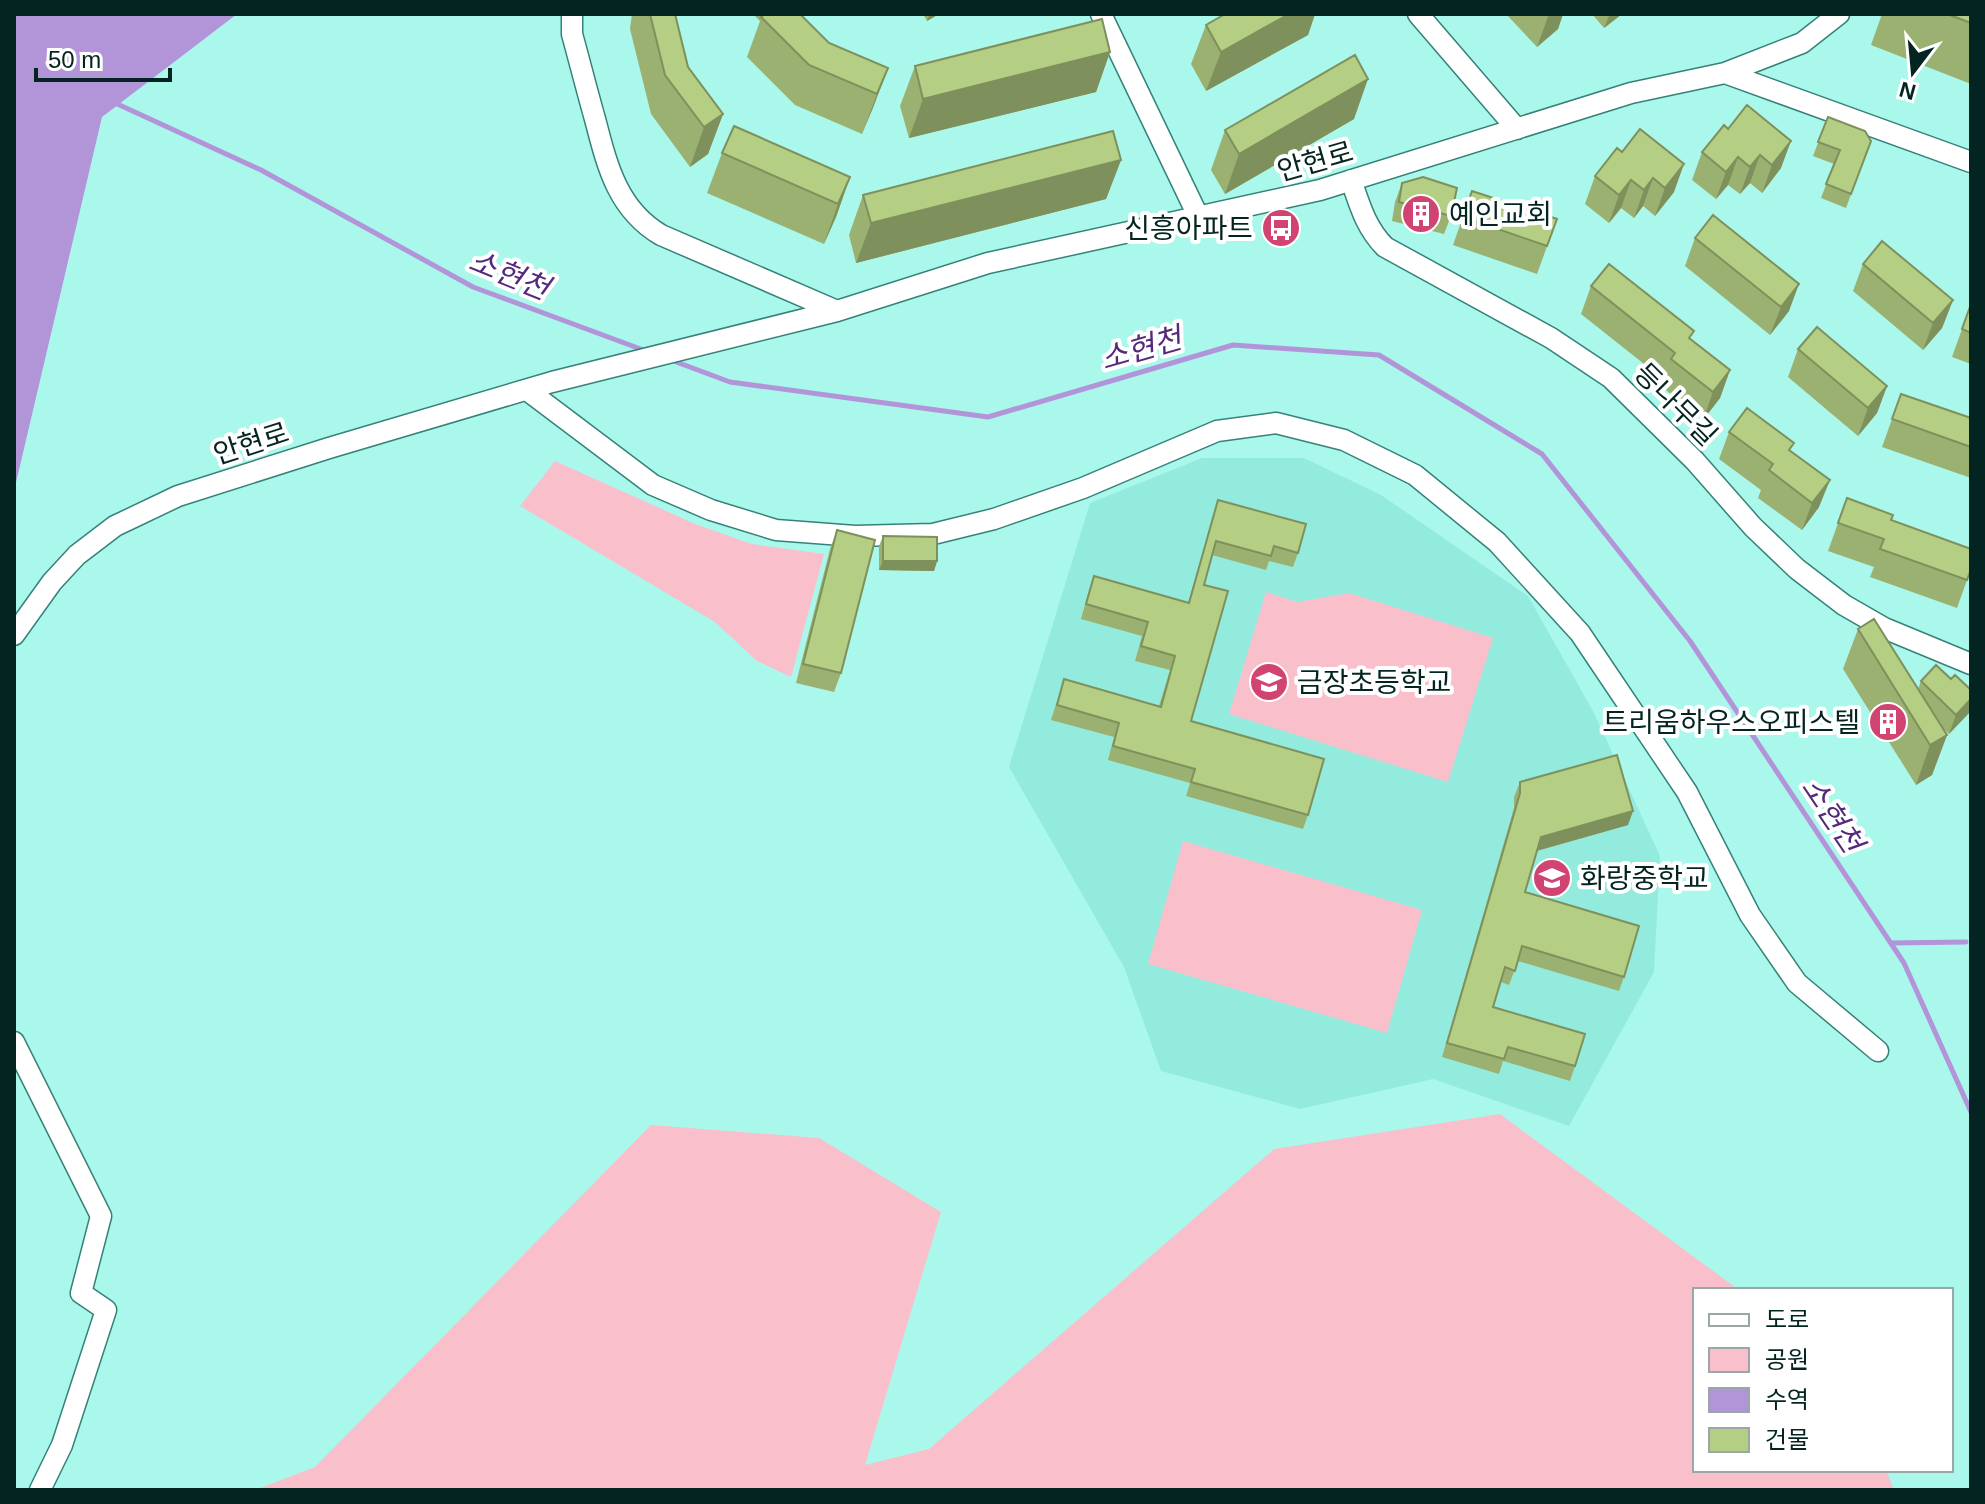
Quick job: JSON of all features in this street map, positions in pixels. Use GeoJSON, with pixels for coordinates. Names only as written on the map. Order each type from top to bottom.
{"type":"FeatureCollection","features":[{"type":"Feature","properties":{"kind":"street"},"geometry":{"type":"LineString","coordinates":[[572,14],[572,34],[608,170],[632,212],[661,235],[837,311]]}},
{"type":"Feature","properties":{"kind":"street"},"geometry":{"type":"LineString","coordinates":[[1101,14],[1198,216]]}},
{"type":"Feature","properties":{"kind":"street"},"geometry":{"type":"LineString","coordinates":[[1418,14],[1517,129]]}},
{"type":"Feature","properties":{"kind":"street","name":"안현로"},"geometry":{"type":"LineString","coordinates":[[14,635],[52,582],[77,555],[115,526],[178,496],[552,382],[837,311],[988,263],[1276,201],[1631,93],[1725,73],[1802,43],[1839,14]]}},
{"type":"Feature","properties":{"kind":"street"},"geometry":{"type":"LineString","coordinates":[[1725,73],[1971,162]]}},
{"type":"Feature","properties":{"kind":"street","name":"등나무길"},"geometry":{"type":"LineString","coordinates":[[1351,180],[1366,223],[1385,247],[1551,338],[1611,378],[1797,569],[1844,605],[1884,628],[1971,664]]}},
{"type":"Feature","properties":{"kind":"street"},"geometry":{"type":"LineString","coordinates":[[527,390],[653,485],[711,510],[776,530],[855,536],[933,534],[994,519],[1083,488],[1217,431],[1276,423],[1344,440],[1415,475],[1474,523],[1497,542],[1580,633],[1687,792],[1750,915],[1797,983],[1878,1051]]}},
{"type":"Feature","properties":{"kind":"street"},"geometry":{"type":"LineString","coordinates":[[14,1042],[101,1216],[81,1293],[106,1310],[62,1445],[40,1490]]}},
{"type":"Feature","properties":{"kind":"shaded area"},"geometry":{"type":"Polygon","coordinates":[[[1202,458],[1304,458],[1381,495],[1528,596],[1593,711],[1660,856],[1654,972],[1569,1126],[1433,1079],[1300,1109],[1161,1071],[1124,967],[1009,767],[1090,503],[1202,458]]]}},
{"type":"Feature","properties":{"kind":"green space"},"geometry":{"type":"Polygon","coordinates":[[[555,461],[695,524],[752,544],[824,554],[791,677],[757,661],[715,622],[520,506],[555,461]]]}},
{"type":"Feature","properties":{"kind":"green space"},"geometry":{"type":"Polygon","coordinates":[[[1266,592],[1297,602],[1349,593],[1493,638],[1448,782],[1229,714],[1266,592]]]}},
{"type":"Feature","properties":{"kind":"green space"},"geometry":{"type":"Polygon","coordinates":[[[1183,841],[1422,910],[1387,1033],[1148,964],[1183,841]]]}},
{"type":"Feature","properties":{"kind":"green space"},"geometry":{"type":"Polygon","coordinates":[[[1500,1114],[1736,1288],[1693,1288],[1693,1472],[1887,1472],[1894,1490],[255,1490],[315,1467],[651,1125],[819,1138],[941,1212],[865,1465],[929,1449],[1274,1149],[1500,1114]]]}},
{"type":"Feature","properties":{"kind":"water"},"geometry":{"type":"Polygon","coordinates":[[[14,14],[237,14],[102,117],[14,491],[14,14]]]}},
{"type":"Feature","properties":{"kind":"building"},"geometry":{"type":"Polygon","coordinates":[[[650,14],[675,14],[688,67],[723,114],[704,127],[665,75],[650,14]]]}},
{"type":"Feature","properties":{"kind":"building"},"geometry":{"type":"Polygon","coordinates":[[[764,14],[800,14],[829,43],[888,68],[877,94],[809,65],[761,17],[764,14]]]}},
{"type":"Feature","properties":{"kind":"building"},"geometry":{"type":"Polygon","coordinates":[[[1225,14],[1289,14],[1221,52],[1206,25],[1225,14]]]}},
{"type":"Feature","properties":{"kind":"building"},"geometry":{"type":"Polygon","coordinates":[[[1947,14],[1971,14],[1971,23],[1947,14]]]}},
{"type":"Feature","properties":{"kind":"building"},"geometry":{"type":"Polygon","coordinates":[[[1102,19],[1110,52],[923,99],[915,66],[1102,19]]]}},
{"type":"Feature","properties":{"kind":"building"},"geometry":{"type":"Polygon","coordinates":[[[1355,55],[1368,79],[1239,154],[1225,130],[1355,55]]]}},
{"type":"Feature","properties":{"kind":"building"},"geometry":{"type":"Polygon","coordinates":[[[1747,105],[1791,141],[1772,165],[1760,155],[1750,167],[1738,157],[1726,172],[1702,152],[1724,125],[1728,129],[1747,105]]]}},
{"type":"Feature","properties":{"kind":"building"},"geometry":{"type":"Polygon","coordinates":[[[1828,117],[1865,131],[1871,141],[1851,194],[1826,184],[1840,150],[1818,142],[1828,117]]]}},
{"type":"Feature","properties":{"kind":"building"},"geometry":{"type":"Polygon","coordinates":[[[734,126],[850,177],[838,204],[722,153],[734,126]]]}},
{"type":"Feature","properties":{"kind":"building"},"geometry":{"type":"Polygon","coordinates":[[[1640,129],[1684,164],[1665,188],[1653,178],[1644,190],[1631,180],[1619,195],[1595,176],[1617,148],[1622,152],[1640,129]]]}},
{"type":"Feature","properties":{"kind":"building"},"geometry":{"type":"Polygon","coordinates":[[[1113,131],[1121,160],[871,223],[863,195],[1113,131]]]}},
{"type":"Feature","properties":{"kind":"building"},"geometry":{"type":"Polygon","coordinates":[[[1423,177],[1457,188],[1451,216],[1399,202],[1402,183],[1423,177]]]}},
{"type":"Feature","properties":{"kind":"building"},"geometry":{"type":"Polygon","coordinates":[[[1472,191],[1557,219],[1547,246],[1463,217],[1472,191]]]}},
{"type":"Feature","properties":{"kind":"building"},"geometry":{"type":"Polygon","coordinates":[[[1713,215],[1799,284],[1781,307],[1695,238],[1713,215]]]}},
{"type":"Feature","properties":{"kind":"building"},"geometry":{"type":"Polygon","coordinates":[[[1882,241],[1953,300],[1933,323],[1863,264],[1882,241]]]}},
{"type":"Feature","properties":{"kind":"building"},"geometry":{"type":"Polygon","coordinates":[[[1609,264],[1694,331],[1689,338],[1730,370],[1713,392],[1671,359],[1675,353],[1591,286],[1609,264]]]}},
{"type":"Feature","properties":{"kind":"building"},"geometry":{"type":"Polygon","coordinates":[[[1971,304],[1971,333],[1962,329],[1971,304]]]}},
{"type":"Feature","properties":{"kind":"building"},"geometry":{"type":"Polygon","coordinates":[[[1817,327],[1887,386],[1868,408],[1798,349],[1817,327]]]}},
{"type":"Feature","properties":{"kind":"building"},"geometry":{"type":"Polygon","coordinates":[[[1901,394],[1971,418],[1971,447],[1892,419],[1901,394]]]}},
{"type":"Feature","properties":{"kind":"building"},"geometry":{"type":"Polygon","coordinates":[[[1747,408],[1794,443],[1789,450],[1830,480],[1812,503],[1769,470],[1773,464],[1729,432],[1747,408]]]}},
{"type":"Feature","properties":{"kind":"building"},"geometry":{"type":"Polygon","coordinates":[[[1847,498],[1893,515],[1891,520],[1971,549],[1971,569],[1967,580],[1880,549],[1884,539],[1838,523],[1847,498]]]}},
{"type":"Feature","properties":{"kind":"building"},"geometry":{"type":"Polygon","coordinates":[[[1218,500],[1306,524],[1298,553],[1274,546],[1271,556],[1216,541],[1204,585],[1228,591],[1191,721],[1324,759],[1308,815],[1191,782],[1195,769],[1113,746],[1119,723],[1057,705],[1064,679],[1161,707],[1175,656],[1141,646],[1148,622],[1086,604],[1094,576],[1189,603],[1218,500]]]}},
{"type":"Feature","properties":{"kind":"building"},"geometry":{"type":"Polygon","coordinates":[[[837,530],[875,540],[841,673],[803,664],[837,530]]]}},
{"type":"Feature","properties":{"kind":"building"},"geometry":{"type":"Polygon","coordinates":[[[883,536],[937,537],[937,561],[883,561],[883,536]]]}},
{"type":"Feature","properties":{"kind":"building"},"geometry":{"type":"Polygon","coordinates":[[[1874,619],[1947,735],[1930,745],[1858,629],[1874,619]]]}},
{"type":"Feature","properties":{"kind":"building"},"geometry":{"type":"Polygon","coordinates":[[[1936,665],[1951,679],[1955,675],[1971,690],[1971,699],[1956,715],[1921,681],[1936,665]]]}},
{"type":"Feature","properties":{"kind":"building"},"geometry":{"type":"Polygon","coordinates":[[[1617,755],[1633,811],[1541,837],[1525,892],[1639,926],[1624,977],[1522,946],[1515,971],[1505,967],[1493,1007],[1585,1034],[1575,1066],[1508,1047],[1504,1059],[1447,1043],[1520,793],[1520,782],[1617,755]]]}},
{"type":"Feature","properties":{"kind":"waterway","name":"소현천"},"geometry":{"type":"LineString","coordinates":[[113,102],[261,170],[473,287],[646,351]]}},
{"type":"Feature","properties":{"kind":"waterway","name":"소현천"},"geometry":{"type":"LineString","coordinates":[[671,360],[730,382],[988,417],[1233,345],[1379,355],[1542,454],[1690,641],[1904,963],[1971,1112]]}},
{"type":"Feature","properties":{"kind":"waterway"},"geometry":{"type":"LineString","coordinates":[[1891,943],[1966,942]]}},
{"type":"Feature","properties":{"kind":"place","name":"예인교회"},"geometry":{"type":"Point","coordinates":[1421,214]}},
{"type":"Feature","properties":{"kind":"place","name":"신흥아파트"},"geometry":{"type":"Point","coordinates":[1281,228]}},
{"type":"Feature","properties":{"kind":"place","name":"금장초등학교"},"geometry":{"type":"Point","coordinates":[1269,682]}},
{"type":"Feature","properties":{"kind":"place","name":"트리움하우스오피스텔"},"geometry":{"type":"Point","coordinates":[1888,722]}},
{"type":"Feature","properties":{"kind":"place","name":"화랑중학교"},"geometry":{"type":"Point","coordinates":[1552,878]}}]}
